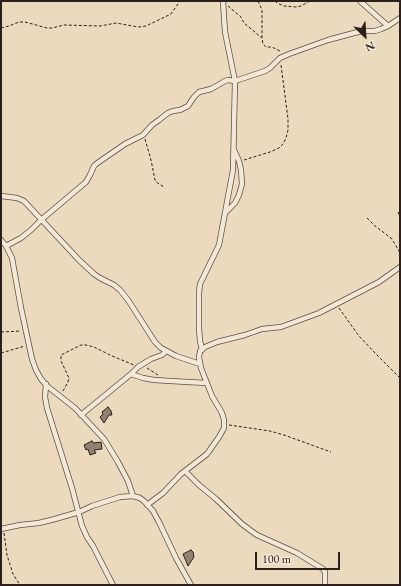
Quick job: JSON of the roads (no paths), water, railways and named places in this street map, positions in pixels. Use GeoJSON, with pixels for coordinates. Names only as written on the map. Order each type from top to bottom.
{"type":"FeatureCollection","features":[{"type":"Feature","properties":{"kind":"street"},"geometry":{"type":"LineString","coordinates":[[202,350],[199,328],[200,284],[219,245],[233,170],[235,81],[225,32],[223,1]]}},
{"type":"Feature","properties":{"kind":"street"},"geometry":{"type":"LineString","coordinates":[[360,1],[388,26]]}},
{"type":"Feature","properties":{"kind":"street"},"geometry":{"type":"LineString","coordinates":[[6,246],[21,238],[31,230],[86,182],[96,164],[125,144],[143,135],[152,125],[168,113],[188,106],[200,92],[211,89],[228,80],[235,81],[265,71],[283,57],[328,40],[362,31],[375,31],[388,26],[400,18]]}},
{"type":"Feature","properties":{"kind":"street"},"geometry":{"type":"LineString","coordinates":[[225,213],[240,196],[242,184],[239,161],[234,150]]}},
{"type":"Feature","properties":{"kind":"street"},"geometry":{"type":"LineString","coordinates":[[1,196],[21,199],[94,274],[120,290],[155,342],[161,348],[188,361],[200,364]]}},
{"type":"Feature","properties":{"kind":"street"},"geometry":{"type":"LineString","coordinates":[[1,240],[12,258],[21,308],[36,370],[41,379],[75,408],[104,439],[128,481],[133,496]]}},
{"type":"Feature","properties":{"kind":"street"},"geometry":{"type":"LineString","coordinates":[[147,505],[185,471],[207,454],[224,428],[222,413],[212,396],[201,368],[200,351],[217,342],[262,329],[281,327],[313,316],[337,305],[379,282],[400,267]]}},
{"type":"Feature","properties":{"kind":"street"},"geometry":{"type":"LineString","coordinates":[[81,415],[138,367],[151,359],[162,355],[166,351]]}},
{"type":"Feature","properties":{"kind":"street"},"geometry":{"type":"LineString","coordinates":[[131,374],[143,378],[207,383]]}},
{"type":"Feature","properties":{"kind":"street"},"geometry":{"type":"LineString","coordinates":[[46,384],[45,397],[82,526],[113,585]]}},
{"type":"Feature","properties":{"kind":"street"},"geometry":{"type":"LineString","coordinates":[[185,471],[253,533],[298,553],[323,569],[325,572],[325,585]]}},
{"type":"Feature","properties":{"kind":"street"},"geometry":{"type":"LineString","coordinates":[[2,529],[38,523],[79,512],[120,497],[133,496],[140,498],[153,511],[191,585]]}}]}
